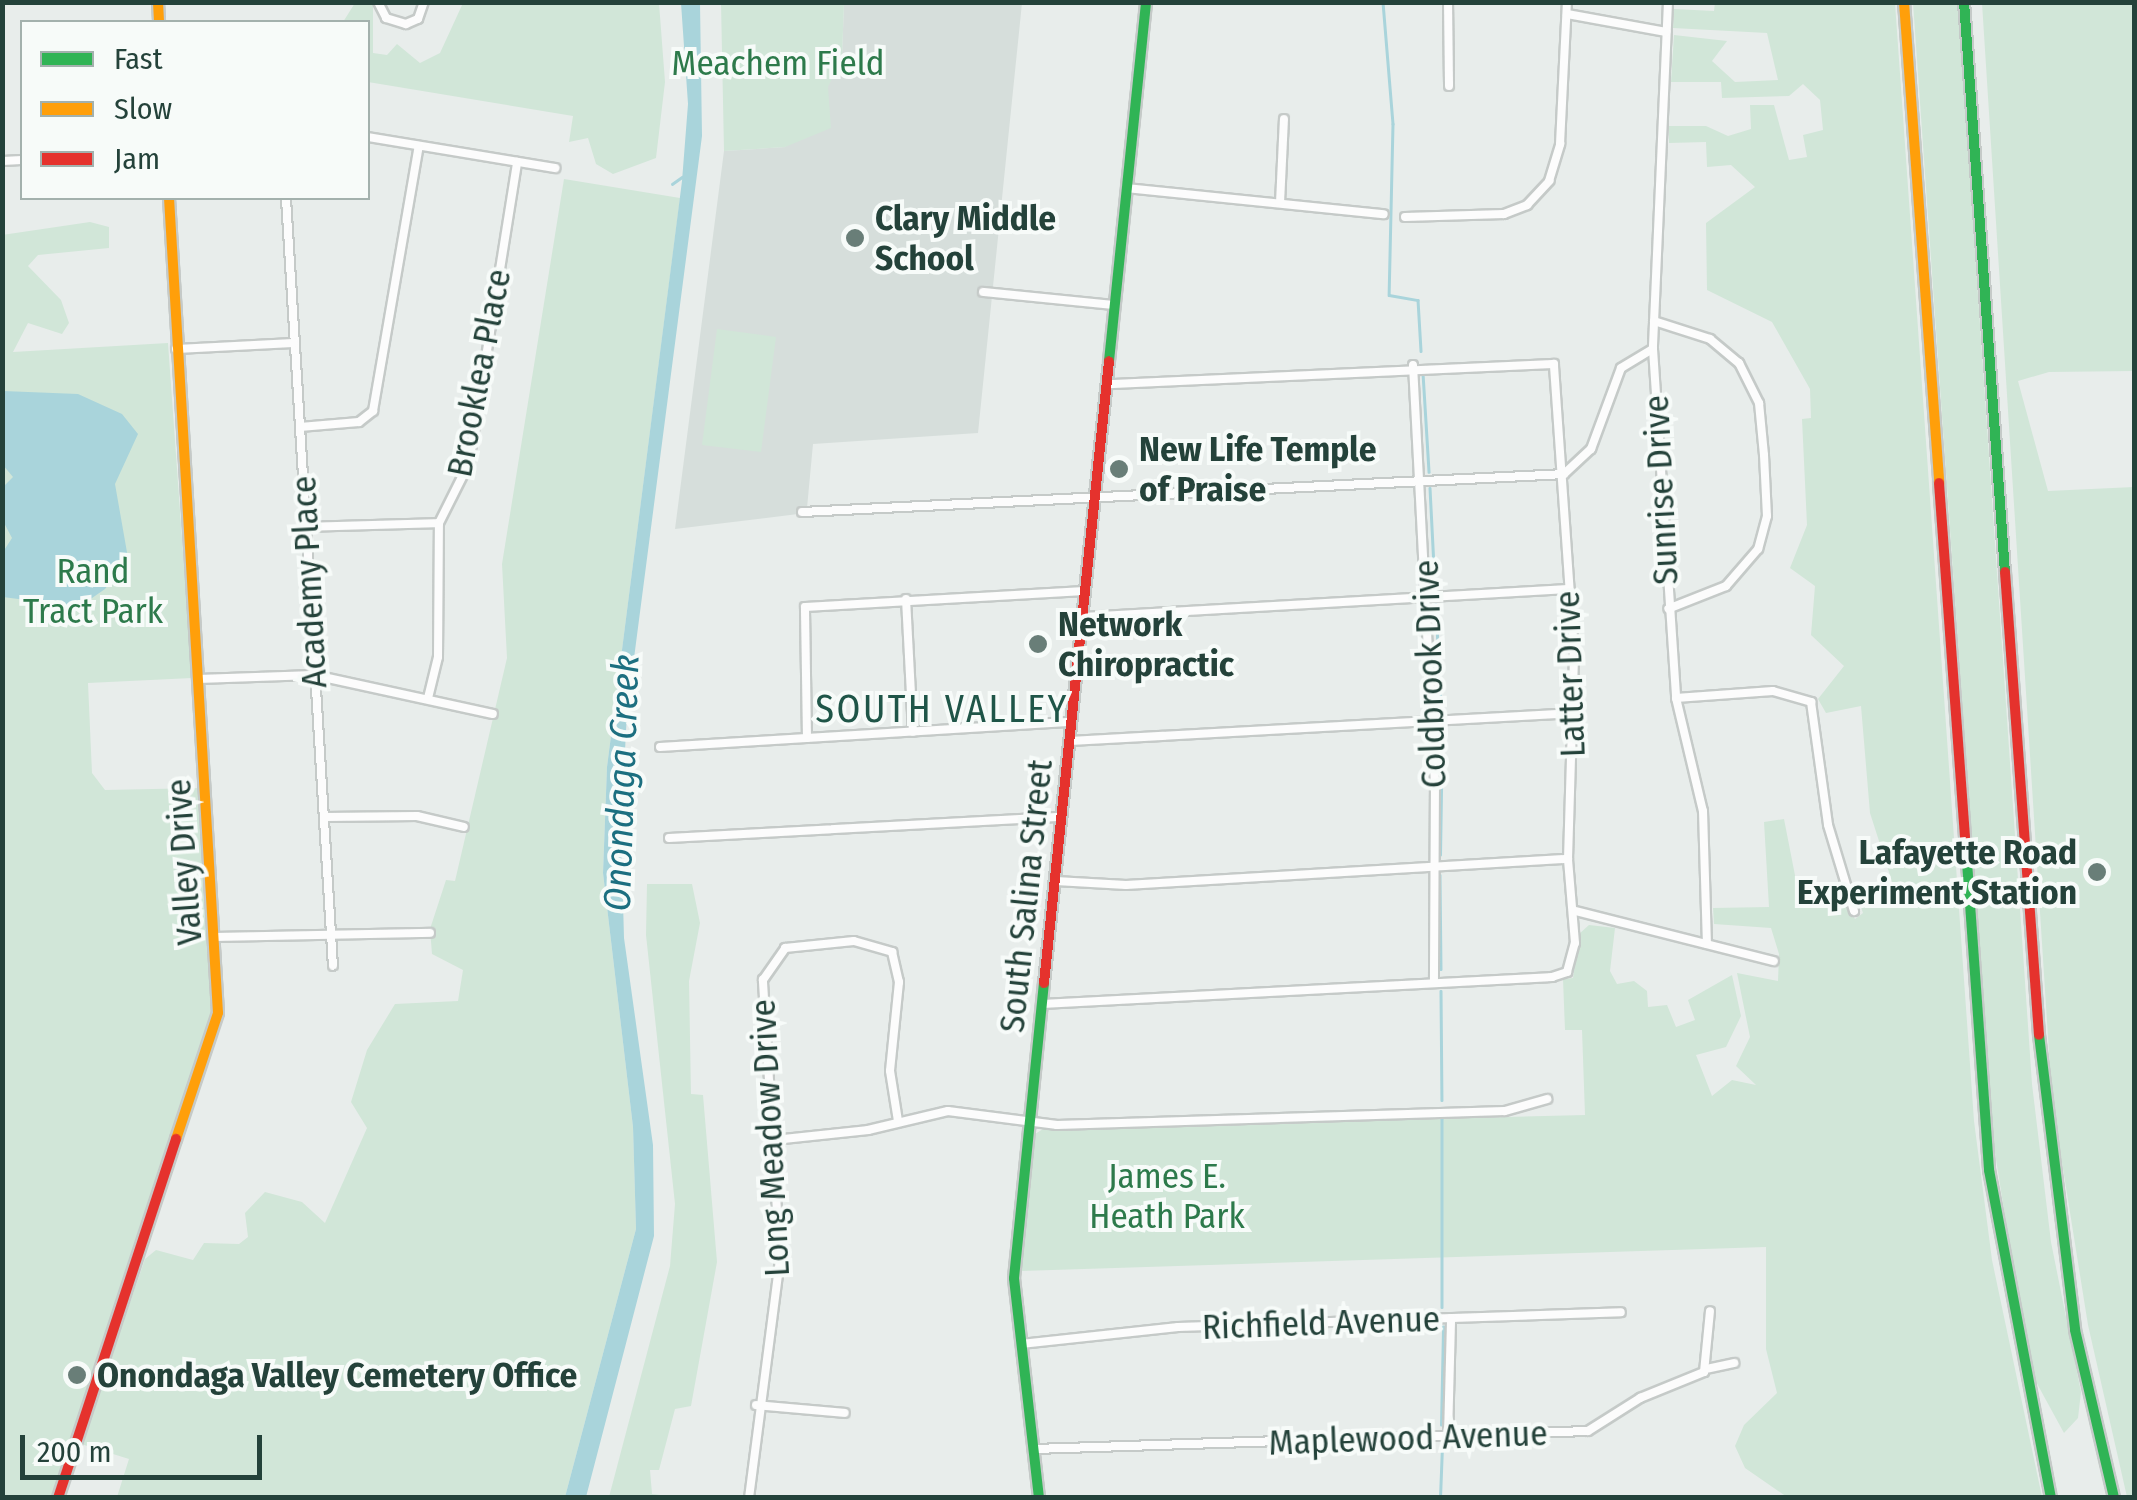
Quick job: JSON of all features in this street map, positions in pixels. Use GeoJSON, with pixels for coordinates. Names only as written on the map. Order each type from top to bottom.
{"type":"FeatureCollection","features":[{"type":"Feature","properties":{"kind":"main road","name":"South Salina Street"},"geometry":{"type":"LineString","coordinates":[[1039,1498],[1014,1278],[1146,2]]}},
{"type":"Feature","properties":{"kind":"main road"},"geometry":{"type":"LineString","coordinates":[[1904,2],[1988,1170],[2050,1498]]}},
{"type":"Feature","properties":{"kind":"main road"},"geometry":{"type":"LineString","coordinates":[[1964,2],[2046,1139],[2075,1330],[2114,1498]]}},
{"type":"Feature","properties":{"kind":"main road","name":"Valley Drive"},"geometry":{"type":"LineString","coordinates":[[58,1498],[203,1077],[218,1013],[218,938],[169,200]]}},
{"type":"Feature","properties":{"kind":"street"},"geometry":{"type":"LineString","coordinates":[[378,2],[386,18],[406,24],[418,20],[424,2]]}},
{"type":"Feature","properties":{"kind":"street"},"geometry":{"type":"LineString","coordinates":[[1448,2],[1449,86]]}},
{"type":"Feature","properties":{"kind":"street"},"geometry":{"type":"LineString","coordinates":[[1405,217],[1518,210],[1549,181],[1560,144],[1568,2]]}},
{"type":"Feature","properties":{"kind":"street","name":"Sunrise Drive"},"geometry":{"type":"LineString","coordinates":[[1668,2],[1653,348],[1668,610],[1676,698],[1702,811],[1707,944]]}},
{"type":"Feature","properties":{"kind":"street"},"geometry":{"type":"LineString","coordinates":[[1567,14],[1666,32]]}},
{"type":"Feature","properties":{"kind":"street"},"geometry":{"type":"LineString","coordinates":[[1280,203],[1284,118]]}},
{"type":"Feature","properties":{"kind":"street"},"geometry":{"type":"LineString","coordinates":[[370,137],[555,168]]}},
{"type":"Feature","properties":{"kind":"street"},"geometry":{"type":"LineString","coordinates":[[300,427],[359,422],[373,411],[418,146]]}},
{"type":"Feature","properties":{"kind":"street","name":"Brooklea Place"},"geometry":{"type":"LineString","coordinates":[[428,698],[438,657],[439,522],[469,463],[517,162]]}},
{"type":"Feature","properties":{"kind":"street"},"geometry":{"type":"LineString","coordinates":[[1126,188],[1384,214]]}},
{"type":"Feature","properties":{"kind":"street","name":"Academy Place"},"geometry":{"type":"LineString","coordinates":[[286,200],[333,966]]}},
{"type":"Feature","properties":{"kind":"street"},"geometry":{"type":"LineString","coordinates":[[983,292],[1114,306]]}},
{"type":"Feature","properties":{"kind":"street"},"geometry":{"type":"LineString","coordinates":[[1654,321],[1710,339],[1739,363],[1759,403],[1767,516],[1758,549],[1726,586],[1668,610]]}},
{"type":"Feature","properties":{"kind":"street"},"geometry":{"type":"LineString","coordinates":[[176,349],[294,342]]}},
{"type":"Feature","properties":{"kind":"street"},"geometry":{"type":"LineString","coordinates":[[802,512],[1564,474],[1591,449],[1621,368],[1653,348]]}},
{"type":"Feature","properties":{"kind":"street","name":"Latter Drive"},"geometry":{"type":"LineString","coordinates":[[1413,365],[1548,361],[1557,372],[1575,713],[1568,859],[1576,910],[1572,962],[1552,977],[1434,983]]}},
{"type":"Feature","properties":{"kind":"street"},"geometry":{"type":"LineString","coordinates":[[1106,384],[1413,365]]}},
{"type":"Feature","properties":{"kind":"street","name":"Coldbrook Drive"},"geometry":{"type":"LineString","coordinates":[[1413,365],[1428,598],[1434,983]]}},
{"type":"Feature","properties":{"kind":"street"},"geometry":{"type":"LineString","coordinates":[[306,527],[439,522]]}},
{"type":"Feature","properties":{"kind":"street"},"geometry":{"type":"LineString","coordinates":[[1083,617],[1568,589]]}},
{"type":"Feature","properties":{"kind":"street"},"geometry":{"type":"LineString","coordinates":[[807,738],[805,606],[1086,591]]}},
{"type":"Feature","properties":{"kind":"street"},"geometry":{"type":"LineString","coordinates":[[906,600],[913,732]]}},
{"type":"Feature","properties":{"kind":"street"},"geometry":{"type":"LineString","coordinates":[[198,679],[314,675],[493,714]]}},
{"type":"Feature","properties":{"kind":"street"},"geometry":{"type":"LineString","coordinates":[[1676,698],[1773,690],[1811,702],[1828,825],[1854,911]]}},
{"type":"Feature","properties":{"kind":"street"},"geometry":{"type":"LineString","coordinates":[[1070,741],[1575,713]]}},
{"type":"Feature","properties":{"kind":"street"},"geometry":{"type":"LineString","coordinates":[[660,747],[1071,722]]}},
{"type":"Feature","properties":{"kind":"street"},"geometry":{"type":"LineString","coordinates":[[325,818],[418,816],[464,826]]}},
{"type":"Feature","properties":{"kind":"street"},"geometry":{"type":"LineString","coordinates":[[670,838],[1061,818]]}},
{"type":"Feature","properties":{"kind":"street"},"geometry":{"type":"LineString","coordinates":[[1056,881],[1126,885],[1568,859]]}},
{"type":"Feature","properties":{"kind":"street"},"geometry":{"type":"LineString","coordinates":[[1576,910],[1774,961]]}},
{"type":"Feature","properties":{"kind":"street"},"geometry":{"type":"LineString","coordinates":[[218,938],[332,931],[430,933]]}},
{"type":"Feature","properties":{"kind":"street","name":"Long Meadow Drive"},"geometry":{"type":"LineString","coordinates":[[749,1498],[756,1406],[780,1260],[762,980],[779,953],[806,942],[878,944],[892,952],[900,982],[890,1070],[898,1122]]}},
{"type":"Feature","properties":{"kind":"street"},"geometry":{"type":"LineString","coordinates":[[1042,1004],[1434,983]]}},
{"type":"Feature","properties":{"kind":"street"},"geometry":{"type":"LineString","coordinates":[[774,1140],[948,1111],[1030,1118],[1057,1125],[1506,1111],[1546,1099]]}},
{"type":"Feature","properties":{"kind":"street"},"geometry":{"type":"LineString","coordinates":[[1706,1369],[1710,1310]]}},
{"type":"Feature","properties":{"kind":"street","name":"Richfield Avenue"},"geometry":{"type":"LineString","coordinates":[[1021,1344],[1124,1330],[1621,1312]]}},
{"type":"Feature","properties":{"kind":"street"},"geometry":{"type":"LineString","coordinates":[[1448,1436],[1450,1318]]}},
{"type":"Feature","properties":{"kind":"street","name":"Maplewood Avenue"},"geometry":{"type":"LineString","coordinates":[[1034,1449],[1588,1431],[1706,1369],[1734,1363]]}},
{"type":"Feature","properties":{"kind":"street"},"geometry":{"type":"LineString","coordinates":[[756,1406],[845,1413]]}},
{"type":"Feature","properties":{"kind":"shaded area","name":"Clary Middle School"},"geometry":{"type":"Polygon","coordinates":[[[844,3],[1022,3],[978,433],[813,444],[807,508],[798,514],[675,529],[724,151],[785,147],[842,57],[844,3]]]}},
{"type":"Feature","properties":{"kind":"green space","name":"James E. Heath Park"},"geometry":{"type":"Polygon","coordinates":[[[1715,2],[1895,3],[1974,1121],[1992,1260],[2042,1497],[1787,1497],[1745,1468],[1735,1446],[1744,1425],[1777,1393],[1766,1349],[1766,1247],[1021,1271],[1035,1134],[1043,1129],[1585,1115],[1582,1030],[1565,1030],[1563,979],[1573,978],[1579,934],[1589,925],[1615,928],[1610,971],[1617,984],[1634,981],[1647,991],[1648,1007],[1667,1005],[1676,1027],[1695,1020],[1688,1000],[1732,975],[1741,1016],[1726,1047],[1696,1055],[1712,1096],[1732,1080],[1756,1085],[1736,1066],[1750,1037],[1737,973],[1778,981],[1779,954],[1771,928],[1714,924],[1713,908],[1769,907],[1764,822],[1784,819],[1800,901],[1837,890],[1855,919],[1863,913],[1858,899],[1895,891],[1870,813],[1861,706],[1826,713],[1818,699],[1844,666],[1811,635],[1815,586],[1790,568],[1807,525],[1802,419],[1811,418],[1810,389],[1772,322],[1707,290],[1706,223],[1755,187],[1731,165],[1707,167],[1706,142],[1669,143],[1669,126],[1706,126],[1728,136],[1751,129],[1750,105],[1774,105],[1789,160],[1807,157],[1803,135],[1823,130],[1820,100],[1803,84],[1789,96],[1722,98],[1721,82],[1671,82],[1674,35],[1727,41],[1712,61],[1735,82],[1778,80],[1767,33],[1673,28],[1674,9],[1714,11],[1715,2]]]}},
{"type":"Feature","properties":{"kind":"green space"},"geometry":{"type":"Polygon","coordinates":[[[355,3],[373,3],[373,53],[387,55],[397,44],[420,63],[440,53],[463,3],[659,3],[665,82],[656,158],[613,174],[596,164],[588,138],[569,142],[573,116],[370,82],[370,20],[344,20],[355,3]]]}},
{"type":"Feature","properties":{"kind":"green space","name":"Meachem Field"},"geometry":{"type":"Polygon","coordinates":[[[721,3],[844,3],[842,57],[828,87],[831,128],[785,147],[724,151],[721,3]]]}},
{"type":"Feature","properties":{"kind":"green space"},"geometry":{"type":"Polygon","coordinates":[[[1913,3],[1958,3],[2032,1084],[2051,1242],[2081,1392],[2078,1418],[2064,1433],[2029,1369],[1993,1140],[1913,3]]]}},
{"type":"Feature","properties":{"kind":"green space"},"geometry":{"type":"Polygon","coordinates":[[[1982,3],[2134,3],[2134,371],[2049,372],[2018,381],[2048,491],[2134,487],[2134,1497],[2127,1497],[2088,1325],[2052,1100],[1982,3]]]}},
{"type":"Feature","properties":{"kind":"green space"},"geometry":{"type":"Polygon","coordinates":[[[564,179],[680,198],[607,767],[603,873],[633,1127],[636,1229],[565,1497],[117,1497],[129,1459],[81,1444],[145,1259],[156,1250],[193,1260],[204,1243],[239,1244],[248,1237],[245,1213],[265,1192],[302,1202],[325,1223],[367,1128],[351,1102],[367,1050],[395,1004],[458,1001],[463,970],[432,954],[430,929],[446,880],[455,881],[507,658],[502,564],[564,179]]]}},
{"type":"Feature","properties":{"kind":"green space","name":"Rand Tract Park"},"geometry":{"type":"Polygon","coordinates":[[[90,222],[109,227],[109,248],[38,255],[28,266],[61,300],[69,323],[62,334],[28,323],[13,352],[168,343],[192,678],[88,683],[92,773],[105,790],[201,788],[214,981],[210,1031],[54,1498],[2,1497],[2,235],[90,222]]]}},
{"type":"Feature","properties":{"kind":"green space"},"geometry":{"type":"Polygon","coordinates":[[[717,329],[776,337],[761,452],[702,445],[717,329]]]}},
{"type":"Feature","properties":{"kind":"green space"},"geometry":{"type":"Polygon","coordinates":[[[647,884],[692,884],[700,923],[689,981],[691,1094],[703,1095],[717,1262],[691,1406],[675,1409],[659,1470],[650,1470],[652,1494],[677,1497],[609,1497],[670,1266],[675,1204],[646,935],[647,884]]]}},
{"type":"Feature","properties":{"kind":"water","name":"Onondaga Creek"},"geometry":{"type":"Polygon","coordinates":[[[681,3],[700,3],[702,136],[627,712],[621,829],[624,938],[653,1145],[654,1236],[586,1497],[565,1497],[636,1229],[633,1127],[603,873],[607,767],[682,181],[688,104],[681,3]]]}},
{"type":"Feature","properties":{"kind":"water"},"geometry":{"type":"Polygon","coordinates":[[[3,391],[78,394],[122,414],[138,434],[115,484],[128,558],[105,589],[79,607],[3,597],[3,552],[12,538],[3,521],[3,487],[13,477],[3,465],[3,391]]]}},
{"type":"Feature","properties":{"kind":"waterway"},"geometry":{"type":"LineString","coordinates":[[1383,2],[1393,124],[1389,295],[1418,300],[1421,351]]}},
{"type":"Feature","properties":{"kind":"waterway"},"geometry":{"type":"LineString","coordinates":[[672,184],[682,177]]}},
{"type":"Feature","properties":{"kind":"waterway"},"geometry":{"type":"LineString","coordinates":[[1423,373],[1429,472]]}},
{"type":"Feature","properties":{"kind":"waterway"},"geometry":{"type":"LineString","coordinates":[[1430,488],[1435,587]]}},
{"type":"Feature","properties":{"kind":"waterway"},"geometry":{"type":"LineString","coordinates":[[1436,604],[1441,710]]}},
{"type":"Feature","properties":{"kind":"waterway"},"geometry":{"type":"LineString","coordinates":[[1440,855],[1442,728]]}},
{"type":"Feature","properties":{"kind":"waterway"},"geometry":{"type":"LineString","coordinates":[[1440,875],[1441,969]]}},
{"type":"Feature","properties":{"kind":"waterway"},"geometry":{"type":"LineString","coordinates":[[1441,991],[1442,1100]]}},
{"type":"Feature","properties":{"kind":"waterway"},"geometry":{"type":"LineString","coordinates":[[1442,1119],[1442,1307]]}},
{"type":"Feature","properties":{"kind":"waterway"},"geometry":{"type":"LineString","coordinates":[[1441,1425],[1443,1327]]}},
{"type":"Feature","properties":{"kind":"waterway"},"geometry":{"type":"LineString","coordinates":[[1440,1498],[1442,1445]]}},
{"type":"Feature","properties":{"kind":"traffic: fast"},"geometry":{"type":"LineString","coordinates":[[1109,361],[1146,2]]}},
{"type":"Feature","properties":{"kind":"traffic: fast"},"geometry":{"type":"LineString","coordinates":[[1964,2],[2005,572]]}},
{"type":"Feature","properties":{"kind":"traffic: fast"},"geometry":{"type":"LineString","coordinates":[[1967,862],[1989,1170],[2051,1498]]}},
{"type":"Feature","properties":{"kind":"traffic: fast"},"geometry":{"type":"LineString","coordinates":[[1039,1498],[1014,1278],[1044,983]]}},
{"type":"Feature","properties":{"kind":"traffic: fast"},"geometry":{"type":"LineString","coordinates":[[2039,1035],[2075,1330],[2114,1498]]}},
{"type":"Feature","properties":{"kind":"traffic: slow"},"geometry":{"type":"LineString","coordinates":[[158,2],[159,20]]}},
{"type":"Feature","properties":{"kind":"traffic: slow"},"geometry":{"type":"LineString","coordinates":[[1904,2],[1939,483]]}},
{"type":"Feature","properties":{"kind":"traffic: slow"},"geometry":{"type":"LineString","coordinates":[[169,200],[218,1013],[176,1139]]}},
{"type":"Feature","properties":{"kind":"traffic: jam"},"geometry":{"type":"LineString","coordinates":[[1044,983],[1109,361]]}},
{"type":"Feature","properties":{"kind":"traffic: jam"},"geometry":{"type":"LineString","coordinates":[[1939,483],[1967,862]]}},
{"type":"Feature","properties":{"kind":"traffic: jam"},"geometry":{"type":"LineString","coordinates":[[2005,572],[2039,1035]]}},
{"type":"Feature","properties":{"kind":"traffic: jam"},"geometry":{"type":"LineString","coordinates":[[58,1498],[176,1139]]}},
{"type":"Feature","properties":{"kind":"place","name":"Clary Middle School"},"geometry":{"type":"Point","coordinates":[855,238]}},
{"type":"Feature","properties":{"kind":"place","name":"New Life Temple of Praise"},"geometry":{"type":"Point","coordinates":[1119,469]}},
{"type":"Feature","properties":{"kind":"place","name":"Network Chiropractic"},"geometry":{"type":"Point","coordinates":[1038,644]}},
{"type":"Feature","properties":{"kind":"place","name":"Lafayette Road Experiment Station"},"geometry":{"type":"Point","coordinates":[2097,872]}},
{"type":"Feature","properties":{"kind":"place","name":"Onondaga Valley Cemetery Office"},"geometry":{"type":"Point","coordinates":[77,1375]}},
{"type":"Feature","properties":{"kind":"district","name":"SOUTH VALLEY"},"geometry":{"type":"Point","coordinates":[942,710]}}]}
